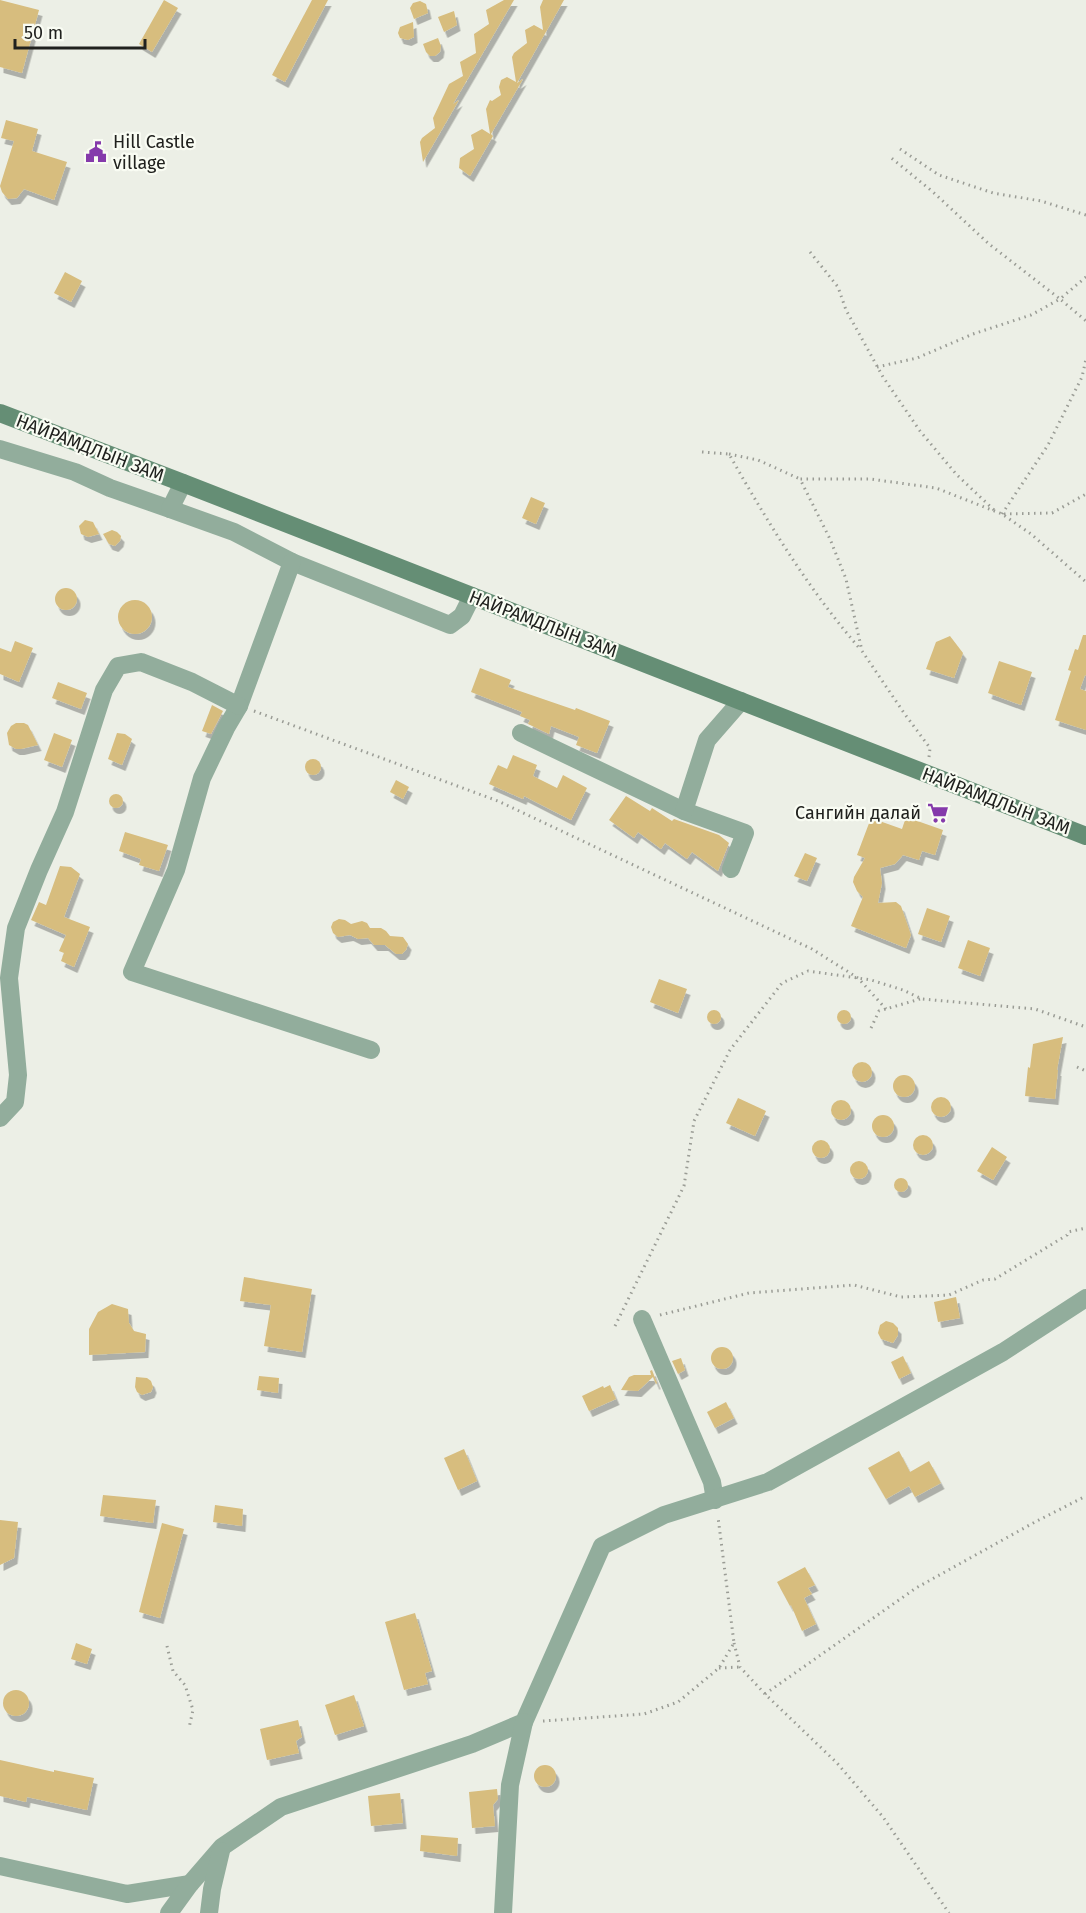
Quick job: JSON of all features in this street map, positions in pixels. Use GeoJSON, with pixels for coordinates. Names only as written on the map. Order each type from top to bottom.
{"type":"FeatureCollection","features":[{"type":"Feature","properties":{"kind":"main road","name":"НАЙРАМДЛЫН ЗАМ"},"geometry":{"type":"LineString","coordinates":[[0,413],[1086,836]]}},
{"type":"Feature","properties":{"kind":"street"},"geometry":{"type":"LineString","coordinates":[[0,450],[75,472],[110,488],[234,532],[292,562],[450,626],[462,616],[472,596]]}},
{"type":"Feature","properties":{"kind":"street"},"geometry":{"type":"LineString","coordinates":[[170,509],[183,483]]}},
{"type":"Feature","properties":{"kind":"street"},"geometry":{"type":"LineString","coordinates":[[292,562],[239,706],[202,777],[176,870],[132,972],[371,1050]]}},
{"type":"Feature","properties":{"kind":"street"},"geometry":{"type":"LineString","coordinates":[[0,1118],[15,1102],[18,1075],[9,978],[16,928],[65,812],[104,690],[118,666],[141,662],[192,682],[239,706]]}},
{"type":"Feature","properties":{"kind":"street"},"geometry":{"type":"LineString","coordinates":[[684,811],[707,740],[741,701]]}},
{"type":"Feature","properties":{"kind":"street"},"geometry":{"type":"LineString","coordinates":[[521,733],[684,811],[745,833],[731,869]]}},
{"type":"Feature","properties":{"kind":"street"},"geometry":{"type":"LineString","coordinates":[[503,1913],[510,1785],[524,1722],[602,1546],[664,1515],[768,1482],[1003,1352],[1086,1298]]}},
{"type":"Feature","properties":{"kind":"street"},"geometry":{"type":"LineString","coordinates":[[642,1319],[712,1482],[715,1500]]}},
{"type":"Feature","properties":{"kind":"street"},"geometry":{"type":"LineString","coordinates":[[170,1913],[190,1884],[222,1847],[281,1808],[472,1744],[524,1722]]}},
{"type":"Feature","properties":{"kind":"street"},"geometry":{"type":"LineString","coordinates":[[209,1913],[222,1847]]}},
{"type":"Feature","properties":{"kind":"street"},"geometry":{"type":"LineString","coordinates":[[0,1866],[127,1894],[190,1884]]}},
{"type":"Feature","properties":{"kind":"path"},"geometry":{"type":"LineString","coordinates":[[900,149],[939,175],[993,193],[1041,201],[1086,215]]}},
{"type":"Feature","properties":{"kind":"path"},"geometry":{"type":"LineString","coordinates":[[889,156],[933,192],[989,244],[1086,321]]}},
{"type":"Feature","properties":{"kind":"path"},"geometry":{"type":"LineString","coordinates":[[810,252],[838,288],[846,310],[878,367],[927,439],[956,474],[995,511]]}},
{"type":"Feature","properties":{"kind":"path"},"geometry":{"type":"LineString","coordinates":[[878,367],[917,358],[972,334],[1031,315],[1060,299],[1086,277]]}},
{"type":"Feature","properties":{"kind":"path"},"geometry":{"type":"LineString","coordinates":[[1002,514],[1048,445],[1082,377],[1086,359]]}},
{"type":"Feature","properties":{"kind":"path"},"geometry":{"type":"LineString","coordinates":[[702,453],[729,454],[758,460],[800,480],[870,478],[936,488],[1002,514],[1030,534],[1086,582]]}},
{"type":"Feature","properties":{"kind":"path"},"geometry":{"type":"LineString","coordinates":[[729,454],[809,584],[839,625],[862,651],[930,748],[928,774]]}},
{"type":"Feature","properties":{"kind":"path"},"geometry":{"type":"LineString","coordinates":[[800,480],[830,539],[846,579],[862,651]]}},
{"type":"Feature","properties":{"kind":"path"},"geometry":{"type":"LineString","coordinates":[[1002,514],[1052,513],[1086,494]]}},
{"type":"Feature","properties":{"kind":"path"},"geometry":{"type":"LineString","coordinates":[[239,706],[498,801],[812,949],[858,978],[886,1009]]}},
{"type":"Feature","properties":{"kind":"path"},"geometry":{"type":"LineString","coordinates":[[615,1326],[684,1186],[694,1121],[730,1050],[782,983],[808,971],[858,978],[903,990],[922,999],[1035,1009],[1086,1027]]}},
{"type":"Feature","properties":{"kind":"path"},"geometry":{"type":"LineString","coordinates":[[871,1028],[879,1011],[922,999]]}},
{"type":"Feature","properties":{"kind":"path"},"geometry":{"type":"LineString","coordinates":[[1077,1067],[1086,1071]]}},
{"type":"Feature","properties":{"kind":"path"},"geometry":{"type":"LineString","coordinates":[[642,1319],[749,1293],[854,1285],[901,1297],[949,1295],[983,1280],[995,1278],[1068,1232],[1086,1228]]}},
{"type":"Feature","properties":{"kind":"path"},"geometry":{"type":"LineString","coordinates":[[765,1694],[915,1588],[1086,1496]]}},
{"type":"Feature","properties":{"kind":"path"},"geometry":{"type":"LineString","coordinates":[[715,1500],[734,1643],[740,1667],[837,1763],[883,1817],[949,1913]]}},
{"type":"Feature","properties":{"kind":"path"},"geometry":{"type":"LineString","coordinates":[[524,1722],[644,1714],[678,1702],[719,1668],[734,1643]]}},
{"type":"Feature","properties":{"kind":"path"},"geometry":{"type":"LineString","coordinates":[[167,1646],[173,1671],[185,1685],[193,1710],[189,1728]]}},
{"type":"Feature","properties":{"kind":"path"},"geometry":{"type":"LineString","coordinates":[[719,1668],[740,1667]]}},
{"type":"Feature","properties":{"kind":"building"},"geometry":{"type":"Polygon","coordinates":[[[0,0],[39,10],[22,73],[0,67],[0,0]]]}},
{"type":"Feature","properties":{"kind":"building"},"geometry":{"type":"Polygon","coordinates":[[[164,0],[178,8],[152,52],[139,44],[164,0]]]}},
{"type":"Feature","properties":{"kind":"building"},"geometry":{"type":"Polygon","coordinates":[[[312,0],[328,0],[285,82],[272,75],[312,0]]]}},
{"type":"Feature","properties":{"kind":"building"},"geometry":{"type":"Polygon","coordinates":[[[504,0],[514,0],[453,104],[459,100],[423,162],[420,142],[435,128],[433,118],[449,84],[463,76],[460,62],[476,53],[474,34],[489,24],[486,10],[504,0]]]}},
{"type":"Feature","properties":{"kind":"building"},"geometry":{"type":"Polygon","coordinates":[[[543,0],[564,0],[517,83],[523,79],[470,176],[459,168],[460,158],[474,149],[471,135],[482,129],[490,134],[486,109],[490,100],[501,95],[499,87],[501,80],[507,77],[516,82],[512,57],[527,43],[525,30],[534,25],[543,30],[540,7],[543,0]]]}},
{"type":"Feature","properties":{"kind":"building"},"geometry":{"type":"Polygon","coordinates":[[[420,1],[426,4],[428,13],[414,19],[410,8],[413,3],[420,1]]]}},
{"type":"Feature","properties":{"kind":"building"},"geometry":{"type":"Polygon","coordinates":[[[454,11],[457,25],[444,32],[438,17],[454,11]]]}},
{"type":"Feature","properties":{"kind":"building"},"geometry":{"type":"Polygon","coordinates":[[[413,22],[414,37],[408,40],[400,38],[398,33],[400,27],[413,22]]]}},
{"type":"Feature","properties":{"kind":"building"},"geometry":{"type":"Polygon","coordinates":[[[438,38],[441,46],[440,52],[435,56],[430,56],[423,44],[438,38]]]}},
{"type":"Feature","properties":{"kind":"building"},"geometry":{"type":"Polygon","coordinates":[[[6,120],[38,129],[32,151],[67,162],[54,200],[24,189],[17,198],[8,199],[2,192],[0,186],[14,141],[1,138],[6,120]]]}},
{"type":"Feature","properties":{"kind":"building"},"geometry":{"type":"Polygon","coordinates":[[[65,272],[82,281],[71,302],[54,293],[65,272]]]}},
{"type":"Feature","properties":{"kind":"building"},"geometry":{"type":"Polygon","coordinates":[[[531,497],[545,503],[536,524],[522,518],[531,497]]]}},
{"type":"Feature","properties":{"kind":"building"},"geometry":{"type":"Polygon","coordinates":[[[85,520],[93,522],[99,534],[88,537],[81,534],[79,526],[85,520]]]}},
{"type":"Feature","properties":{"kind":"building"},"geometry":{"type":"Polygon","coordinates":[[[112,530],[121,536],[115,546],[109,544],[103,534],[112,530]]]}},
{"type":"Feature","properties":{"kind":"building"},"geometry":{"type":"Polygon","coordinates":[[[66,588],[74,591],[77,599],[74,607],[66,610],[58,607],[55,599],[58,591],[66,588]]]}},
{"type":"Feature","properties":{"kind":"building"},"geometry":{"type":"Polygon","coordinates":[[[135,600],[147,605],[152,617],[147,629],[135,634],[123,629],[118,617],[123,605],[135,600]]]}},
{"type":"Feature","properties":{"kind":"building"},"geometry":{"type":"Polygon","coordinates":[[[1083,635],[1086,635],[1086,676],[1080,689],[1086,691],[1086,730],[1055,720],[1071,671],[1068,670],[1075,649],[1078,650],[1083,635]]]}},
{"type":"Feature","properties":{"kind":"building"},"geometry":{"type":"Polygon","coordinates":[[[950,636],[963,653],[954,678],[926,669],[936,642],[950,636]]]}},
{"type":"Feature","properties":{"kind":"building"},"geometry":{"type":"Polygon","coordinates":[[[15,641],[33,648],[19,682],[0,674],[0,648],[11,652],[15,641]]]}},
{"type":"Feature","properties":{"kind":"building"},"geometry":{"type":"Polygon","coordinates":[[[999,661],[1032,672],[1021,705],[988,693],[999,661]]]}},
{"type":"Feature","properties":{"kind":"building"},"geometry":{"type":"Polygon","coordinates":[[[480,668],[511,680],[508,687],[610,721],[597,753],[576,745],[579,737],[551,726],[549,734],[528,724],[530,720],[520,716],[522,712],[471,692],[480,668]]]}},
{"type":"Feature","properties":{"kind":"building"},"geometry":{"type":"Polygon","coordinates":[[[58,682],[87,693],[81,709],[52,698],[58,682]]]}},
{"type":"Feature","properties":{"kind":"building"},"geometry":{"type":"Polygon","coordinates":[[[212,705],[223,711],[211,734],[202,731],[212,705]]]}},
{"type":"Feature","properties":{"kind":"building"},"geometry":{"type":"Polygon","coordinates":[[[16,723],[28,725],[38,745],[16,749],[9,745],[7,733],[16,723]]]}},
{"type":"Feature","properties":{"kind":"building"},"geometry":{"type":"Polygon","coordinates":[[[54,733],[72,740],[62,767],[44,760],[54,733]]]}},
{"type":"Feature","properties":{"kind":"building"},"geometry":{"type":"Polygon","coordinates":[[[117,733],[125,734],[132,739],[122,765],[108,759],[117,733]]]}},
{"type":"Feature","properties":{"kind":"building"},"geometry":{"type":"Polygon","coordinates":[[[513,755],[537,765],[533,776],[557,788],[563,775],[587,788],[571,820],[524,796],[523,799],[489,784],[498,765],[507,769],[513,755]]]}},
{"type":"Feature","properties":{"kind":"building"},"geometry":{"type":"Polygon","coordinates":[[[313,759],[319,761],[321,767],[319,773],[313,775],[307,773],[305,767],[307,761],[313,759]]]}},
{"type":"Feature","properties":{"kind":"building"},"geometry":{"type":"Polygon","coordinates":[[[396,780],[409,787],[403,799],[390,792],[396,780]]]}},
{"type":"Feature","properties":{"kind":"building"},"geometry":{"type":"Polygon","coordinates":[[[113,794],[119,794],[123,801],[119,808],[113,808],[109,804],[109,798],[113,794]]]}},
{"type":"Feature","properties":{"kind":"building"},"geometry":{"type":"Polygon","coordinates":[[[626,796],[650,811],[652,808],[672,821],[674,819],[719,835],[729,843],[718,871],[692,852],[687,859],[665,843],[661,849],[638,832],[634,838],[609,820],[626,796]]]}},
{"type":"Feature","properties":{"kind":"building"},"geometry":{"type":"Polygon","coordinates":[[[906,817],[943,830],[935,855],[922,851],[919,860],[903,855],[895,864],[880,868],[882,883],[878,903],[896,902],[901,906],[911,935],[906,948],[851,926],[863,897],[853,882],[865,858],[857,855],[871,818],[902,829],[906,817]]]}},
{"type":"Feature","properties":{"kind":"building"},"geometry":{"type":"Polygon","coordinates":[[[125,832],[168,845],[159,871],[139,865],[141,859],[119,851],[125,832]]]}},
{"type":"Feature","properties":{"kind":"building"},"geometry":{"type":"Polygon","coordinates":[[[805,853],[817,858],[807,881],[794,876],[805,853]]]}},
{"type":"Feature","properties":{"kind":"building"},"geometry":{"type":"Polygon","coordinates":[[[60,866],[71,867],[80,874],[64,917],[90,927],[74,967],[61,961],[64,953],[59,951],[66,935],[31,920],[39,902],[46,905],[60,866]]]}},
{"type":"Feature","properties":{"kind":"building"},"geometry":{"type":"Polygon","coordinates":[[[927,908],[950,916],[941,942],[918,934],[927,908]]]}},
{"type":"Feature","properties":{"kind":"building"},"geometry":{"type":"Polygon","coordinates":[[[339,919],[351,924],[362,921],[370,928],[381,928],[390,936],[403,937],[408,944],[406,950],[402,954],[396,954],[385,945],[374,945],[368,938],[358,939],[350,935],[338,937],[333,933],[331,927],[333,922],[339,919]]]}},
{"type":"Feature","properties":{"kind":"building"},"geometry":{"type":"Polygon","coordinates":[[[968,940],[990,948],[980,976],[958,968],[968,940]]]}},
{"type":"Feature","properties":{"kind":"building"},"geometry":{"type":"Polygon","coordinates":[[[659,979],[687,989],[678,1013],[650,1002],[659,979]]]}},
{"type":"Feature","properties":{"kind":"building"},"geometry":{"type":"Polygon","coordinates":[[[711,1010],[717,1010],[721,1017],[717,1024],[711,1024],[707,1020],[707,1014],[711,1010]]]}},
{"type":"Feature","properties":{"kind":"building"},"geometry":{"type":"Polygon","coordinates":[[[841,1010],[847,1010],[851,1017],[847,1024],[841,1024],[837,1020],[837,1014],[841,1010]]]}},
{"type":"Feature","properties":{"kind":"building"},"geometry":{"type":"Polygon","coordinates":[[[1063,1037],[1055,1099],[1025,1096],[1033,1044],[1063,1037]]]}},
{"type":"Feature","properties":{"kind":"building"},"geometry":{"type":"Polygon","coordinates":[[[862,1062],[869,1065],[872,1072],[869,1079],[862,1082],[855,1079],[852,1072],[855,1065],[862,1062]]]}},
{"type":"Feature","properties":{"kind":"building"},"geometry":{"type":"Polygon","coordinates":[[[904,1075],[912,1078],[915,1086],[912,1094],[904,1097],[896,1094],[893,1086],[896,1078],[904,1075]]]}},
{"type":"Feature","properties":{"kind":"building"},"geometry":{"type":"Polygon","coordinates":[[[941,1097],[948,1100],[951,1107],[948,1114],[941,1117],[934,1114],[931,1107],[934,1100],[941,1097]]]}},
{"type":"Feature","properties":{"kind":"building"},"geometry":{"type":"Polygon","coordinates":[[[738,1098],[766,1111],[755,1136],[726,1123],[738,1098]]]}},
{"type":"Feature","properties":{"kind":"building"},"geometry":{"type":"Polygon","coordinates":[[[841,1100],[848,1103],[851,1110],[848,1117],[841,1120],[834,1117],[831,1110],[834,1103],[841,1100]]]}},
{"type":"Feature","properties":{"kind":"building"},"geometry":{"type":"Polygon","coordinates":[[[883,1115],[891,1118],[894,1126],[891,1134],[883,1137],[875,1134],[872,1126],[875,1118],[883,1115]]]}},
{"type":"Feature","properties":{"kind":"building"},"geometry":{"type":"Polygon","coordinates":[[[923,1135],[930,1138],[933,1145],[930,1152],[923,1155],[916,1152],[913,1145],[916,1138],[923,1135]]]}},
{"type":"Feature","properties":{"kind":"building"},"geometry":{"type":"Polygon","coordinates":[[[817,1140],[825,1140],[830,1145],[828,1156],[817,1158],[812,1153],[812,1145],[817,1140]]]}},
{"type":"Feature","properties":{"kind":"building"},"geometry":{"type":"Polygon","coordinates":[[[992,1147],[1007,1157],[993,1180],[977,1171],[992,1147]]]}},
{"type":"Feature","properties":{"kind":"building"},"geometry":{"type":"Polygon","coordinates":[[[859,1161],[865,1164],[868,1170],[865,1176],[859,1179],[853,1176],[850,1170],[853,1164],[859,1161]]]}},
{"type":"Feature","properties":{"kind":"building"},"geometry":{"type":"Polygon","coordinates":[[[898,1178],[904,1178],[908,1185],[904,1192],[898,1192],[894,1188],[894,1182],[898,1178]]]}},
{"type":"Feature","properties":{"kind":"building"},"geometry":{"type":"Polygon","coordinates":[[[244,1277],[312,1289],[302,1352],[264,1346],[271,1305],[240,1301],[244,1277]]]}},
{"type":"Feature","properties":{"kind":"building"},"geometry":{"type":"Polygon","coordinates":[[[956,1297],[960,1318],[938,1322],[934,1302],[956,1297]]]}},
{"type":"Feature","properties":{"kind":"building"},"geometry":{"type":"Polygon","coordinates":[[[112,1304],[128,1309],[129,1323],[134,1331],[146,1334],[145,1352],[89,1355],[89,1329],[98,1312],[112,1304]]]}},
{"type":"Feature","properties":{"kind":"building"},"geometry":{"type":"Polygon","coordinates":[[[886,1321],[898,1328],[898,1335],[893,1343],[881,1339],[878,1333],[880,1325],[886,1321]]]}},
{"type":"Feature","properties":{"kind":"building"},"geometry":{"type":"Polygon","coordinates":[[[722,1347],[732,1354],[733,1358],[726,1368],[722,1369],[712,1362],[711,1358],[718,1348],[722,1347]]]}},
{"type":"Feature","properties":{"kind":"building"},"geometry":{"type":"Polygon","coordinates":[[[903,1356],[911,1373],[899,1379],[891,1362],[903,1356]]]}},
{"type":"Feature","properties":{"kind":"building"},"geometry":{"type":"Polygon","coordinates":[[[681,1358],[685,1370],[678,1374],[672,1361],[681,1358]]]}},
{"type":"Feature","properties":{"kind":"building"},"geometry":{"type":"Polygon","coordinates":[[[652,1370],[656,1384],[653,1377],[638,1391],[621,1390],[629,1377],[651,1375],[652,1370]]]}},
{"type":"Feature","properties":{"kind":"building"},"geometry":{"type":"Polygon","coordinates":[[[259,1376],[279,1378],[278,1393],[257,1390],[259,1376]]]}},
{"type":"Feature","properties":{"kind":"building"},"geometry":{"type":"Polygon","coordinates":[[[136,1377],[147,1378],[151,1381],[153,1387],[151,1392],[142,1395],[137,1392],[136,1377]]]}},
{"type":"Feature","properties":{"kind":"building"},"geometry":{"type":"Polygon","coordinates":[[[610,1385],[616,1399],[589,1411],[582,1396],[610,1385]]]}},
{"type":"Feature","properties":{"kind":"building"},"geometry":{"type":"Polygon","coordinates":[[[726,1402],[734,1418],[715,1428],[707,1412],[726,1402]]]}},
{"type":"Feature","properties":{"kind":"building"},"geometry":{"type":"Polygon","coordinates":[[[464,1449],[477,1481],[458,1490],[444,1458],[464,1449]]]}},
{"type":"Feature","properties":{"kind":"building"},"geometry":{"type":"Polygon","coordinates":[[[899,1451],[910,1472],[929,1461],[941,1483],[915,1497],[909,1486],[886,1499],[868,1468],[899,1451]]]}},
{"type":"Feature","properties":{"kind":"building"},"geometry":{"type":"Polygon","coordinates":[[[103,1495],[156,1500],[153,1523],[100,1516],[103,1495]]]}},
{"type":"Feature","properties":{"kind":"building"},"geometry":{"type":"Polygon","coordinates":[[[215,1505],[243,1509],[242,1526],[213,1522],[215,1505]]]}},
{"type":"Feature","properties":{"kind":"building"},"geometry":{"type":"Polygon","coordinates":[[[0,1520],[18,1522],[14,1558],[0,1565],[0,1520]]]}},
{"type":"Feature","properties":{"kind":"building"},"geometry":{"type":"Polygon","coordinates":[[[162,1523],[184,1529],[160,1618],[139,1612],[162,1523]]]}},
{"type":"Feature","properties":{"kind":"building"},"geometry":{"type":"Polygon","coordinates":[[[805,1567],[815,1585],[808,1588],[812,1594],[804,1598],[816,1624],[802,1631],[791,1605],[777,1582],[805,1567]]]}},
{"type":"Feature","properties":{"kind":"building"},"geometry":{"type":"Polygon","coordinates":[[[415,1613],[432,1671],[425,1673],[428,1684],[404,1690],[385,1622],[415,1613]]]}},
{"type":"Feature","properties":{"kind":"building"},"geometry":{"type":"Polygon","coordinates":[[[76,1643],[92,1649],[87,1664],[71,1659],[76,1643]]]}},
{"type":"Feature","properties":{"kind":"building"},"geometry":{"type":"Polygon","coordinates":[[[16,1690],[26,1693],[29,1703],[26,1713],[16,1716],[6,1713],[3,1703],[6,1693],[16,1690]]]}},
{"type":"Feature","properties":{"kind":"building"},"geometry":{"type":"Polygon","coordinates":[[[354,1695],[364,1726],[335,1735],[325,1705],[354,1695]]]}},
{"type":"Feature","properties":{"kind":"building"},"geometry":{"type":"Polygon","coordinates":[[[298,1720],[302,1737],[296,1741],[299,1753],[267,1760],[260,1729],[298,1720]]]}},
{"type":"Feature","properties":{"kind":"building"},"geometry":{"type":"Polygon","coordinates":[[[0,1760],[94,1778],[87,1810],[27,1797],[26,1802],[0,1796],[0,1760]]]}},
{"type":"Feature","properties":{"kind":"building"},"geometry":{"type":"Polygon","coordinates":[[[541,1765],[549,1765],[556,1772],[556,1780],[549,1787],[541,1787],[534,1780],[534,1772],[541,1765]]]}},
{"type":"Feature","properties":{"kind":"building"},"geometry":{"type":"Polygon","coordinates":[[[497,1789],[498,1799],[493,1805],[495,1826],[472,1828],[469,1792],[497,1789]]]}},
{"type":"Feature","properties":{"kind":"building"},"geometry":{"type":"Polygon","coordinates":[[[400,1793],[403,1823],[371,1826],[368,1796],[400,1793]]]}},
{"type":"Feature","properties":{"kind":"building"},"geometry":{"type":"Polygon","coordinates":[[[421,1835],[458,1838],[457,1856],[420,1851],[421,1835]]]}},
{"type":"Feature","properties":{"kind":"place","name":"Hill Castle village"},"geometry":{"type":"Point","coordinates":[96,152]}},
{"type":"Feature","properties":{"kind":"place","name":"Сангийн далай"},"geometry":{"type":"Point","coordinates":[938,813]}}]}
